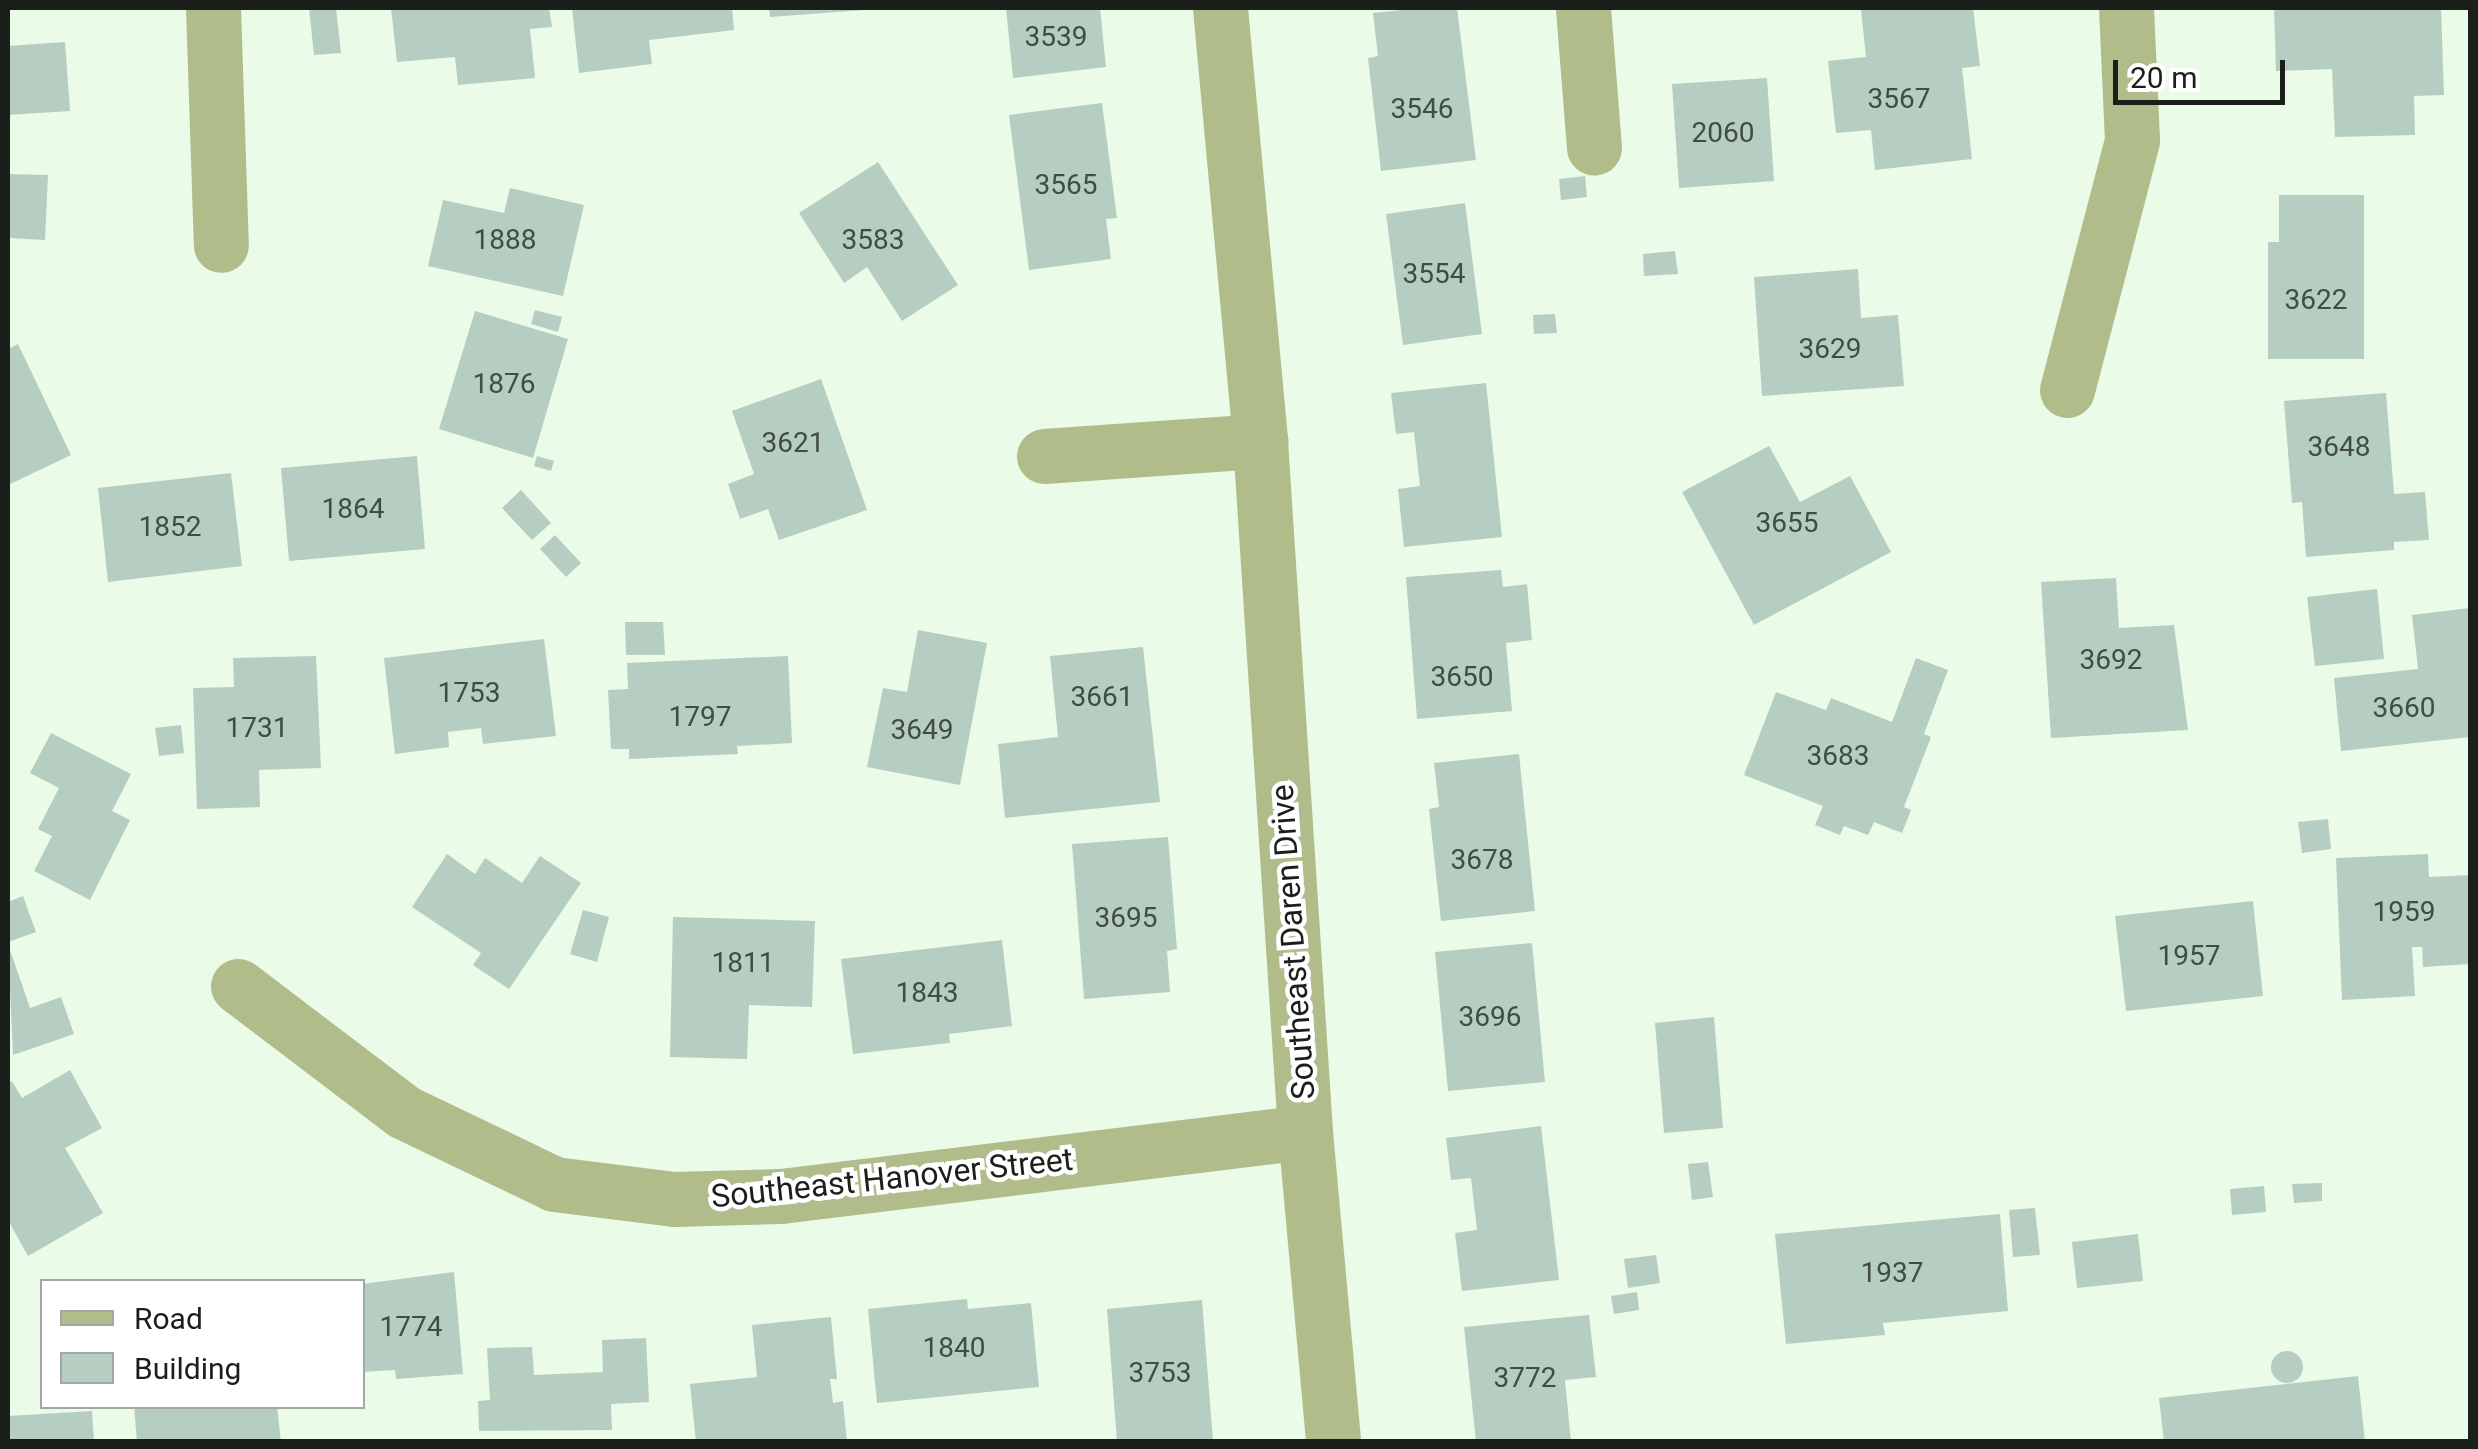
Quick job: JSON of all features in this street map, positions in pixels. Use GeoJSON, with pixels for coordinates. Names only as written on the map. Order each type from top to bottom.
{"type":"FeatureCollection","features":[{"type":"Feature","properties":{"kind":"street"},"geometry":{"type":"LineString","coordinates":[[213,8],[221,245]]}},
{"type":"Feature","properties":{"kind":"street","name":"Southeast Daren Drive"},"geometry":{"type":"LineString","coordinates":[[1220,8],[1260,441],[1305,1132],[1333,1442]]}},
{"type":"Feature","properties":{"kind":"street"},"geometry":{"type":"LineString","coordinates":[[1583,8],[1594,148]]}},
{"type":"Feature","properties":{"kind":"street"},"geometry":{"type":"LineString","coordinates":[[2067,390],[2132,140],[2126,8]]}},
{"type":"Feature","properties":{"kind":"street"},"geometry":{"type":"LineString","coordinates":[[1044,456],[1260,441]]}},
{"type":"Feature","properties":{"kind":"street","name":"Southeast Hanover Street"},"geometry":{"type":"LineString","coordinates":[[238,986],[404,1112],[554,1184],[674,1199],[781,1196],[1305,1132]]}},
{"type":"Feature","properties":{"kind":"building"},"geometry":{"type":"Polygon","coordinates":[[[309,8],[336,8],[341,53],[314,55],[309,8]]]}},
{"type":"Feature","properties":{"kind":"building"},"geometry":{"type":"Polygon","coordinates":[[[391,8],[549,8],[552,27],[530,29],[535,78],[458,85],[455,57],[397,62],[391,8]]]}},
{"type":"Feature","properties":{"kind":"building"},"geometry":{"type":"Polygon","coordinates":[[[572,8],[732,8],[734,30],[649,40],[652,64],[579,73],[572,8]]]}},
{"type":"Feature","properties":{"kind":"building"},"geometry":{"type":"Polygon","coordinates":[[[769,8],[865,8],[865,10],[770,17],[769,8]]]}},
{"type":"Feature","properties":{"kind":"building"},"geometry":{"type":"Polygon","coordinates":[[[1006,8],[1100,8],[1106,67],[1013,78],[1006,8]]]}},
{"type":"Feature","properties":{"kind":"building"},"geometry":{"type":"Polygon","coordinates":[[[1457,8],[1476,160],[1381,171],[1368,58],[1378,56],[1373,13],[1457,8]]]}},
{"type":"Feature","properties":{"kind":"building"},"geometry":{"type":"Polygon","coordinates":[[[1973,8],[1980,66],[1962,68],[1972,159],[1875,170],[1871,130],[1836,133],[1828,61],[1866,57],[1861,9],[1973,8]]]}},
{"type":"Feature","properties":{"kind":"building"},"geometry":{"type":"Polygon","coordinates":[[[2274,8],[2441,8],[2444,95],[2414,96],[2415,135],[2335,137],[2332,69],[2276,71],[2274,8]]]}},
{"type":"Feature","properties":{"kind":"building"},"geometry":{"type":"Polygon","coordinates":[[[65,42],[70,111],[8,115],[8,46],[65,42]]]}},
{"type":"Feature","properties":{"kind":"building"},"geometry":{"type":"Polygon","coordinates":[[[1767,78],[1774,181],[1679,188],[1672,84],[1767,78]]]}},
{"type":"Feature","properties":{"kind":"building"},"geometry":{"type":"Polygon","coordinates":[[[1102,103],[1117,218],[1106,219],[1111,259],[1029,270],[1009,115],[1102,103]]]}},
{"type":"Feature","properties":{"kind":"building"},"geometry":{"type":"Polygon","coordinates":[[[878,162],[958,285],[902,321],[867,267],[844,283],[799,213],[878,162]]]}},
{"type":"Feature","properties":{"kind":"building"},"geometry":{"type":"Polygon","coordinates":[[[8,174],[48,175],[45,240],[8,238],[8,174]]]}},
{"type":"Feature","properties":{"kind":"building"},"geometry":{"type":"Polygon","coordinates":[[[1585,176],[1587,197],[1561,200],[1559,179],[1585,176]]]}},
{"type":"Feature","properties":{"kind":"building"},"geometry":{"type":"Polygon","coordinates":[[[510,188],[584,205],[563,296],[428,266],[443,200],[504,213],[510,188]]]}},
{"type":"Feature","properties":{"kind":"building"},"geometry":{"type":"Polygon","coordinates":[[[2279,195],[2364,195],[2364,359],[2268,359],[2268,242],[2279,242],[2279,195]]]}},
{"type":"Feature","properties":{"kind":"building"},"geometry":{"type":"Polygon","coordinates":[[[1465,203],[1482,334],[1403,345],[1386,214],[1465,203]]]}},
{"type":"Feature","properties":{"kind":"building"},"geometry":{"type":"Polygon","coordinates":[[[1675,251],[1678,274],[1644,276],[1643,254],[1675,251]]]}},
{"type":"Feature","properties":{"kind":"building"},"geometry":{"type":"Polygon","coordinates":[[[1858,269],[1861,318],[1898,315],[1904,386],[1762,396],[1754,277],[1858,269]]]}},
{"type":"Feature","properties":{"kind":"building"},"geometry":{"type":"Polygon","coordinates":[[[535,310],[562,317],[558,332],[531,324],[535,310]]]}},
{"type":"Feature","properties":{"kind":"building"},"geometry":{"type":"Polygon","coordinates":[[[475,311],[568,339],[533,458],[439,429],[475,311]]]}},
{"type":"Feature","properties":{"kind":"building"},"geometry":{"type":"Polygon","coordinates":[[[1555,314],[1557,333],[1534,334],[1533,315],[1555,314]]]}},
{"type":"Feature","properties":{"kind":"building"},"geometry":{"type":"Polygon","coordinates":[[[18,344],[71,455],[8,485],[8,349],[18,344]]]}},
{"type":"Feature","properties":{"kind":"building"},"geometry":{"type":"Polygon","coordinates":[[[821,379],[867,510],[779,540],[768,509],[740,519],[728,484],[754,474],[732,411],[821,379]]]}},
{"type":"Feature","properties":{"kind":"building"},"geometry":{"type":"Polygon","coordinates":[[[1486,383],[1502,537],[1404,547],[1398,489],[1420,486],[1414,432],[1396,434],[1391,393],[1486,383]]]}},
{"type":"Feature","properties":{"kind":"building"},"geometry":{"type":"Polygon","coordinates":[[[2386,393],[2394,494],[2425,492],[2429,540],[2394,542],[2394,550],[2306,557],[2302,502],[2292,503],[2284,401],[2386,393]]]}},
{"type":"Feature","properties":{"kind":"building"},"geometry":{"type":"Polygon","coordinates":[[[1769,446],[1800,502],[1850,476],[1891,552],[1754,625],[1682,492],[1769,446]]]}},
{"type":"Feature","properties":{"kind":"building"},"geometry":{"type":"Polygon","coordinates":[[[417,456],[425,549],[289,561],[281,468],[417,456]]]}},
{"type":"Feature","properties":{"kind":"building"},"geometry":{"type":"Polygon","coordinates":[[[537,456],[554,461],[551,471],[534,466],[537,456]]]}},
{"type":"Feature","properties":{"kind":"building"},"geometry":{"type":"Polygon","coordinates":[[[231,473],[242,566],[108,582],[98,488],[231,473]]]}},
{"type":"Feature","properties":{"kind":"building"},"geometry":{"type":"Polygon","coordinates":[[[521,490],[551,523],[532,540],[502,508],[521,490]]]}},
{"type":"Feature","properties":{"kind":"building"},"geometry":{"type":"Polygon","coordinates":[[[555,535],[581,563],[566,577],[540,549],[555,535]]]}},
{"type":"Feature","properties":{"kind":"building"},"geometry":{"type":"Polygon","coordinates":[[[1501,570],[1503,587],[1527,584],[1532,640],[1506,643],[1512,711],[1417,719],[1406,577],[1501,570]]]}},
{"type":"Feature","properties":{"kind":"building"},"geometry":{"type":"Polygon","coordinates":[[[2116,578],[2119,628],[2174,625],[2188,730],[2051,738],[2041,582],[2116,578]]]}},
{"type":"Feature","properties":{"kind":"building"},"geometry":{"type":"Polygon","coordinates":[[[2377,589],[2384,659],[2315,666],[2307,597],[2377,589]]]}},
{"type":"Feature","properties":{"kind":"building"},"geometry":{"type":"Polygon","coordinates":[[[2470,608],[2470,737],[2341,751],[2334,678],[2418,669],[2412,615],[2470,608]]]}},
{"type":"Feature","properties":{"kind":"building"},"geometry":{"type":"Polygon","coordinates":[[[625,622],[663,622],[665,655],[626,655],[625,622]]]}},
{"type":"Feature","properties":{"kind":"building"},"geometry":{"type":"Polygon","coordinates":[[[918,630],[987,643],[960,785],[867,767],[883,688],[907,692],[918,630]]]}},
{"type":"Feature","properties":{"kind":"building"},"geometry":{"type":"Polygon","coordinates":[[[544,639],[556,736],[483,744],[481,728],[448,732],[449,747],[395,754],[384,658],[544,639]]]}},
{"type":"Feature","properties":{"kind":"building"},"geometry":{"type":"Polygon","coordinates":[[[1143,647],[1160,802],[1005,818],[998,744],[1058,737],[1050,656],[1143,647]]]}},
{"type":"Feature","properties":{"kind":"building"},"geometry":{"type":"Polygon","coordinates":[[[316,656],[321,768],[259,770],[260,807],[197,809],[193,688],[234,687],[233,658],[316,656]]]}},
{"type":"Feature","properties":{"kind":"building"},"geometry":{"type":"Polygon","coordinates":[[[788,656],[792,743],[737,746],[738,754],[629,759],[629,749],[611,749],[608,690],[628,689],[627,663],[788,656]]]}},
{"type":"Feature","properties":{"kind":"building"},"geometry":{"type":"Polygon","coordinates":[[[1916,658],[1948,670],[1924,734],[1931,737],[1904,807],[1911,810],[1902,833],[1874,822],[1868,835],[1844,826],[1840,835],[1815,825],[1823,806],[1744,775],[1776,692],[1826,710],[1831,698],[1892,722],[1916,658]]]}},
{"type":"Feature","properties":{"kind":"building"},"geometry":{"type":"Polygon","coordinates":[[[181,725],[184,753],[159,756],[155,728],[181,725]]]}},
{"type":"Feature","properties":{"kind":"building"},"geometry":{"type":"Polygon","coordinates":[[[51,733],[131,774],[112,811],[130,820],[90,900],[34,871],[52,836],[38,829],[59,788],[30,773],[51,733]]]}},
{"type":"Feature","properties":{"kind":"building"},"geometry":{"type":"Polygon","coordinates":[[[1519,754],[1535,911],[1441,921],[1429,809],[1439,807],[1434,763],[1519,754]]]}},
{"type":"Feature","properties":{"kind":"building"},"geometry":{"type":"Polygon","coordinates":[[[2328,819],[2331,849],[2302,853],[2298,822],[2328,819]]]}},
{"type":"Feature","properties":{"kind":"building"},"geometry":{"type":"Polygon","coordinates":[[[1168,837],[1177,949],[1167,951],[1170,992],[1084,999],[1072,844],[1168,837]]]}},
{"type":"Feature","properties":{"kind":"building"},"geometry":{"type":"Polygon","coordinates":[[[447,854],[475,874],[485,858],[522,883],[540,856],[581,883],[509,989],[473,965],[481,953],[412,907],[447,854]]]}},
{"type":"Feature","properties":{"kind":"building"},"geometry":{"type":"Polygon","coordinates":[[[2428,854],[2429,877],[2470,875],[2470,964],[2423,967],[2422,947],[2412,947],[2415,996],[2342,1000],[2336,858],[2428,854]]]}},
{"type":"Feature","properties":{"kind":"building"},"geometry":{"type":"Polygon","coordinates":[[[23,896],[36,932],[8,942],[8,902],[23,896]]]}},
{"type":"Feature","properties":{"kind":"building"},"geometry":{"type":"Polygon","coordinates":[[[2253,901],[2263,996],[2126,1011],[2115,916],[2253,901]]]}},
{"type":"Feature","properties":{"kind":"building"},"geometry":{"type":"Polygon","coordinates":[[[583,910],[609,917],[597,962],[570,954],[583,910]]]}},
{"type":"Feature","properties":{"kind":"building"},"geometry":{"type":"Polygon","coordinates":[[[673,917],[815,921],[812,1007],[749,1005],[747,1059],[670,1057],[673,917]]]}},
{"type":"Feature","properties":{"kind":"building"},"geometry":{"type":"Polygon","coordinates":[[[1002,940],[1012,1026],[949,1034],[950,1043],[853,1054],[841,959],[1002,940]]]}},
{"type":"Feature","properties":{"kind":"building"},"geometry":{"type":"Polygon","coordinates":[[[1532,943],[1545,1082],[1448,1091],[1435,952],[1532,943]]]}},
{"type":"Feature","properties":{"kind":"building"},"geometry":{"type":"Polygon","coordinates":[[[8,944],[30,1008],[61,997],[74,1034],[13,1055],[8,944]]]}},
{"type":"Feature","properties":{"kind":"building"},"geometry":{"type":"Polygon","coordinates":[[[1714,1017],[1723,1128],[1664,1133],[1655,1023],[1714,1017]]]}},
{"type":"Feature","properties":{"kind":"building"},"geometry":{"type":"Polygon","coordinates":[[[70,1070],[102,1128],[65,1148],[103,1213],[28,1256],[8,1220],[8,1084],[12,1081],[22,1098],[70,1070]]]}},
{"type":"Feature","properties":{"kind":"building"},"geometry":{"type":"Polygon","coordinates":[[[1541,1126],[1559,1280],[1462,1291],[1455,1233],[1477,1230],[1471,1178],[1451,1180],[1446,1138],[1541,1126]]]}},
{"type":"Feature","properties":{"kind":"building"},"geometry":{"type":"Polygon","coordinates":[[[1708,1162],[1713,1197],[1692,1200],[1688,1164],[1708,1162]]]}},
{"type":"Feature","properties":{"kind":"building"},"geometry":{"type":"Polygon","coordinates":[[[2322,1183],[2322,1201],[2294,1203],[2292,1184],[2322,1183]]]}},
{"type":"Feature","properties":{"kind":"building"},"geometry":{"type":"Polygon","coordinates":[[[2264,1186],[2266,1212],[2232,1215],[2230,1189],[2264,1186]]]}},
{"type":"Feature","properties":{"kind":"building"},"geometry":{"type":"Polygon","coordinates":[[[2035,1208],[2040,1255],[2013,1257],[2009,1210],[2035,1208]]]}},
{"type":"Feature","properties":{"kind":"building"},"geometry":{"type":"Polygon","coordinates":[[[2000,1214],[2008,1311],[1883,1323],[1885,1335],[1786,1344],[1775,1234],[2000,1214]]]}},
{"type":"Feature","properties":{"kind":"building"},"geometry":{"type":"Polygon","coordinates":[[[2138,1234],[2143,1281],[2077,1288],[2072,1242],[2138,1234]]]}},
{"type":"Feature","properties":{"kind":"building"},"geometry":{"type":"Polygon","coordinates":[[[1656,1255],[1660,1283],[1628,1288],[1624,1259],[1656,1255]]]}},
{"type":"Feature","properties":{"kind":"building"},"geometry":{"type":"Polygon","coordinates":[[[454,1272],[463,1374],[396,1379],[395,1370],[365,1372],[365,1284],[454,1272]]]}},
{"type":"Feature","properties":{"kind":"building"},"geometry":{"type":"Polygon","coordinates":[[[1637,1292],[1639,1310],[1614,1314],[1611,1296],[1637,1292]]]}},
{"type":"Feature","properties":{"kind":"building"},"geometry":{"type":"Polygon","coordinates":[[[967,1299],[968,1309],[1031,1303],[1039,1387],[877,1403],[868,1309],[967,1299]]]}},
{"type":"Feature","properties":{"kind":"building"},"geometry":{"type":"Polygon","coordinates":[[[1202,1300],[1213,1441],[1117,1442],[1107,1309],[1202,1300]]]}},
{"type":"Feature","properties":{"kind":"building"},"geometry":{"type":"Polygon","coordinates":[[[1589,1315],[1596,1377],[1565,1380],[1571,1442],[1476,1442],[1464,1327],[1589,1315]]]}},
{"type":"Feature","properties":{"kind":"building"},"geometry":{"type":"Polygon","coordinates":[[[831,1317],[837,1379],[830,1379],[833,1403],[843,1401],[847,1442],[696,1442],[690,1384],[757,1377],[752,1325],[831,1317]]]}},
{"type":"Feature","properties":{"kind":"building"},"geometry":{"type":"Polygon","coordinates":[[[646,1338],[649,1402],[611,1404],[612,1430],[479,1431],[478,1401],[490,1400],[487,1348],[532,1347],[534,1375],[603,1372],[602,1340],[646,1338]]]}},
{"type":"Feature","properties":{"kind":"building"},"geometry":{"type":"Polygon","coordinates":[[[2287,1351],[2298,1356],[2303,1367],[2298,1378],[2287,1383],[2276,1378],[2271,1367],[2276,1356],[2287,1351]]]}},
{"type":"Feature","properties":{"kind":"building"},"geometry":{"type":"Polygon","coordinates":[[[2358,1376],[2365,1442],[2164,1442],[2159,1398],[2358,1376]]]}},
{"type":"Feature","properties":{"kind":"building"},"geometry":{"type":"Polygon","coordinates":[[[134,1409],[277,1409],[281,1442],[137,1442],[134,1409]]]}},
{"type":"Feature","properties":{"kind":"building"},"geometry":{"type":"Polygon","coordinates":[[[92,1411],[94,1442],[8,1442],[8,1416],[92,1411]]]}}]}
